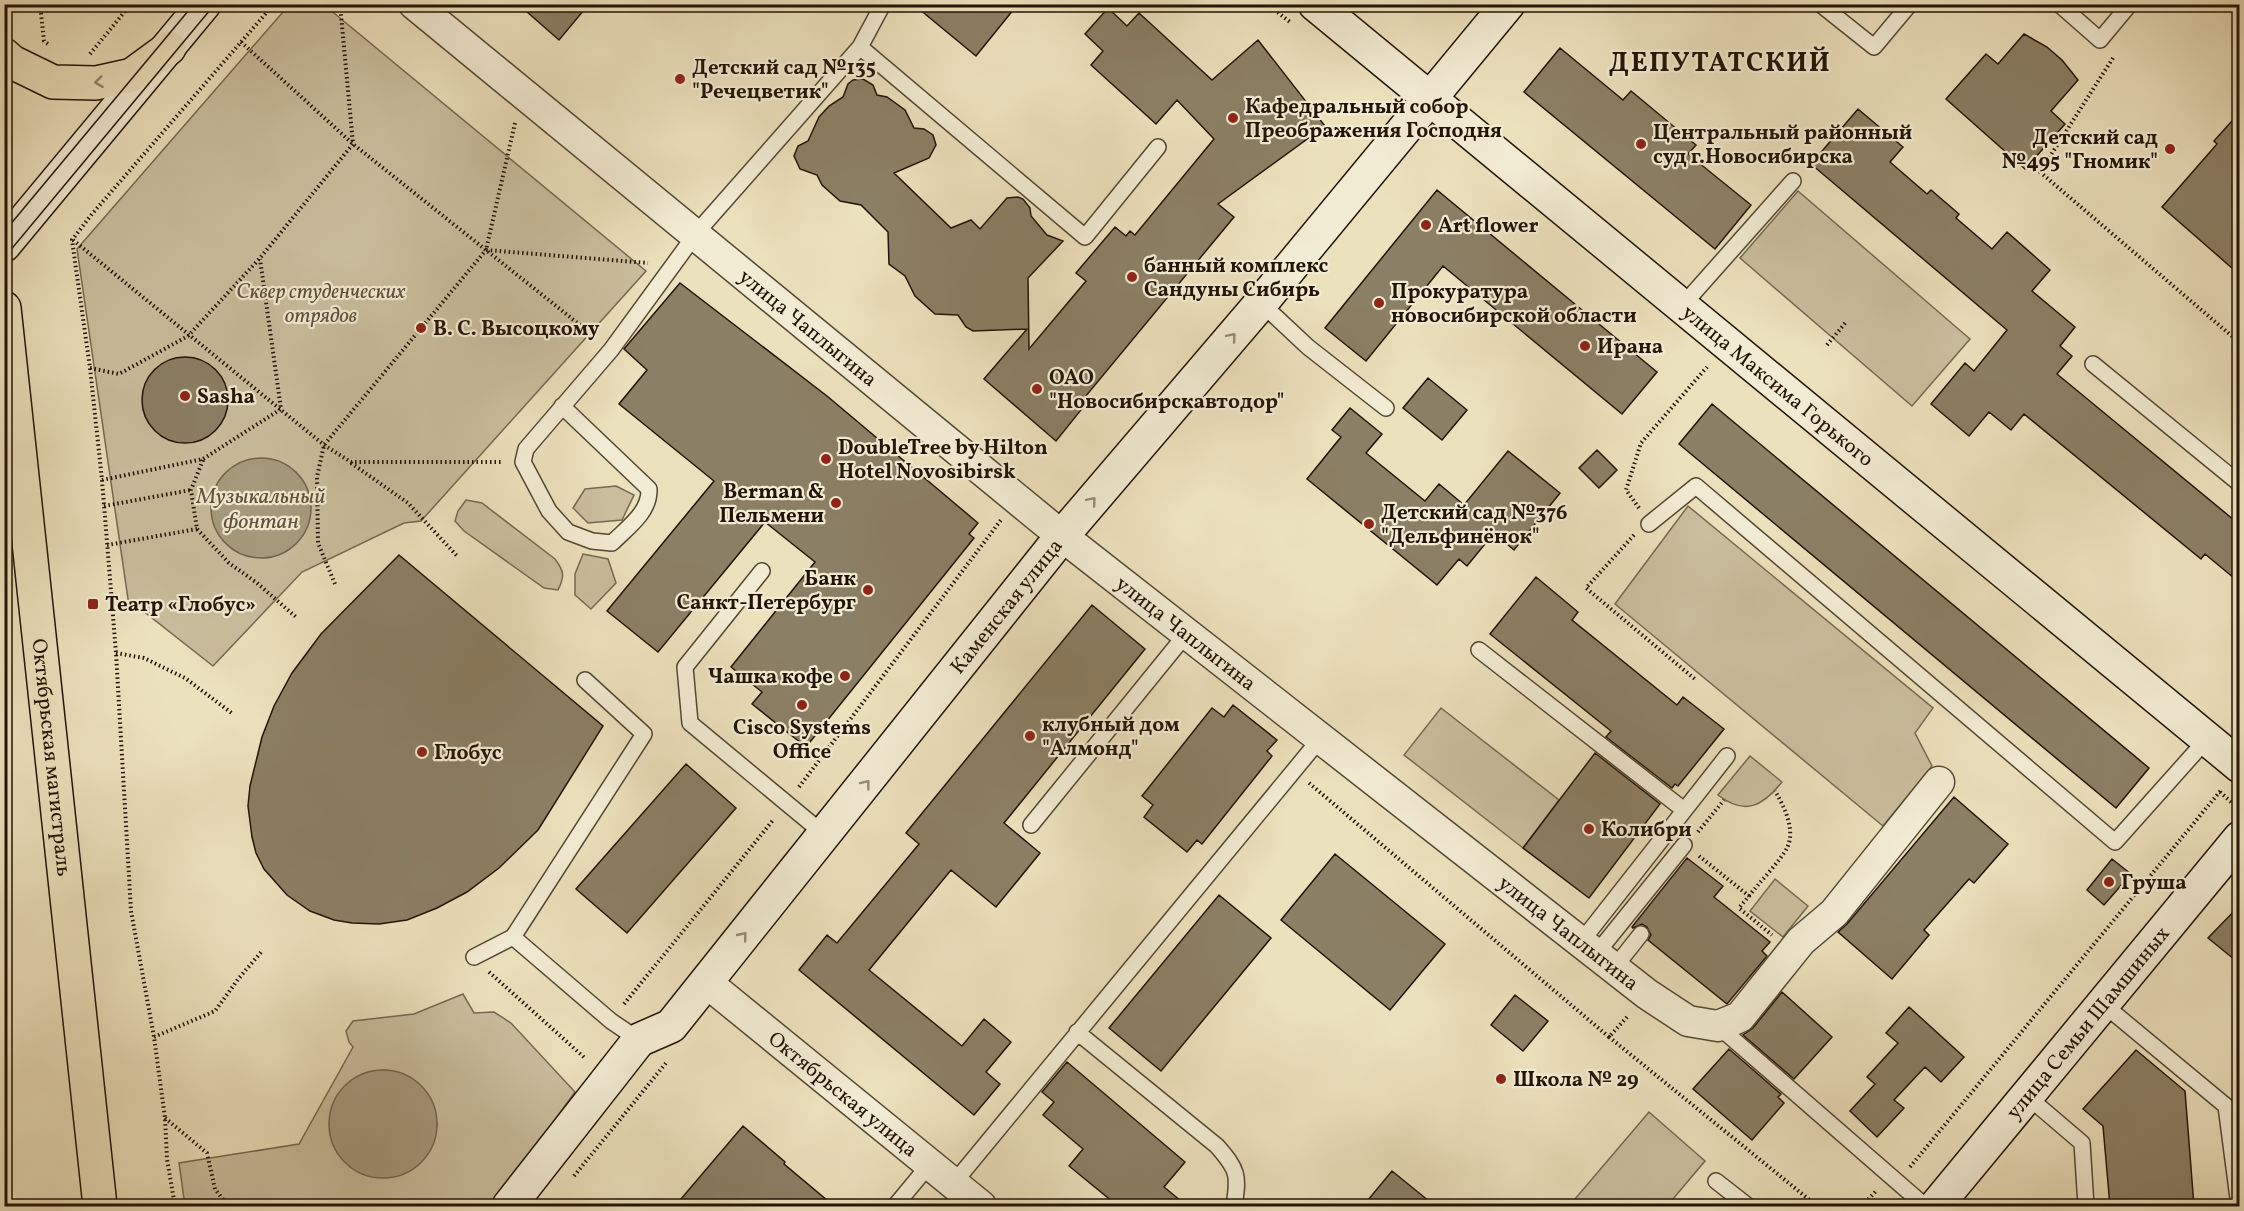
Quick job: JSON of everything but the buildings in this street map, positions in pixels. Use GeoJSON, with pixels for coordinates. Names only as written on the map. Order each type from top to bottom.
{"type":"FeatureCollection","features":[{"type":"Feature","properties":{"kind":"main road"},"geometry":{"type":"LineString","coordinates":[[4,55],[12,62],[53,82],[96,83],[132,75],[169,48]]}},
{"type":"Feature","properties":{"kind":"main road","name":"Октябрьская магистраль"},"geometry":{"type":"LineString","coordinates":[[4,308],[100,1206]]}},
{"type":"Feature","properties":{"kind":"main road"},"geometry":{"type":"LineString","coordinates":[[4,513],[33,571]]}},
{"type":"Feature","properties":{"kind":"street"},"geometry":{"type":"LineString","coordinates":[[4,245],[204,4]]}},
{"type":"Feature","properties":{"kind":"street","name":"улица Чаплыгина"},"geometry":{"type":"LineString","coordinates":[[414,4],[1016,499],[1320,739],[1647,994],[1688,1021],[1718,1026]]}},
{"type":"Feature","properties":{"kind":"street","name":"улица Максима Горького"},"geometry":{"type":"LineString","coordinates":[[1315,4],[2207,739],[2233,775]]}},
{"type":"Feature","properties":{"kind":"street","name":"Каменская улица"},"geometry":{"type":"LineString","coordinates":[[509,1206],[639,1040],[670,1026],[825,836],[1062,536],[1261,303],[1508,4]]}},
{"type":"Feature","properties":{"kind":"street"},"geometry":{"type":"LineString","coordinates":[[1718,1026],[1740,1017],[1801,941],[1834,913],[1939,782]]}},
{"type":"Feature","properties":{"kind":"street","name":"улица Семьи Шамшиных"},"geometry":{"type":"LineString","coordinates":[[1936,1206],[2240,838]]}},
{"type":"Feature","properties":{"kind":"street","name":"Октябрьская улица"},"geometry":{"type":"LineString","coordinates":[[706,982],[981,1206]]}},
{"type":"Feature","properties":{"kind":"lane"},"geometry":{"type":"LineString","coordinates":[[562,406],[650,489],[650,499],[639,517],[612,543],[592,541],[568,532],[549,511],[523,462],[526,449],[562,406],[611,350],[695,235],[860,47],[883,4]]}},
{"type":"Feature","properties":{"kind":"lane"},"geometry":{"type":"LineString","coordinates":[[1820,4],[1874,47],[1910,4]]}},
{"type":"Feature","properties":{"kind":"lane"},"geometry":{"type":"LineString","coordinates":[[2060,4],[2100,40],[2130,4]]}},
{"type":"Feature","properties":{"kind":"lane"},"geometry":{"type":"LineString","coordinates":[[860,47],[1085,237],[1158,147]]}},
{"type":"Feature","properties":{"kind":"lane"},"geometry":{"type":"LineString","coordinates":[[1682,306],[1794,181]]}},
{"type":"Feature","properties":{"kind":"lane"},"geometry":{"type":"LineString","coordinates":[[1261,303],[1308,347],[1386,408]]}},
{"type":"Feature","properties":{"kind":"lane"},"geometry":{"type":"LineString","coordinates":[[2093,364],[2240,484]]}},
{"type":"Feature","properties":{"kind":"lane"},"geometry":{"type":"LineString","coordinates":[[1649,524],[1696,486],[2115,842],[2207,739]]}},
{"type":"Feature","properties":{"kind":"lane"},"geometry":{"type":"LineString","coordinates":[[762,571],[686,667],[690,723],[825,836]]}},
{"type":"Feature","properties":{"kind":"lane"},"geometry":{"type":"LineString","coordinates":[[1031,825],[1187,633]]}},
{"type":"Feature","properties":{"kind":"lane"},"geometry":{"type":"LineString","coordinates":[[1479,650],[1684,810]]}},
{"type":"Feature","properties":{"kind":"lane"},"geometry":{"type":"LineString","coordinates":[[474,957],[513,937],[644,734],[585,680]]}},
{"type":"Feature","properties":{"kind":"lane"},"geometry":{"type":"LineString","coordinates":[[953,1184],[1320,739]]}},
{"type":"Feature","properties":{"kind":"lane"},"geometry":{"type":"LineString","coordinates":[[1597,955],[1684,810],[1726,756]]}},
{"type":"Feature","properties":{"kind":"lane"},"geometry":{"type":"LineString","coordinates":[[1597,955],[1685,846]]}},
{"type":"Feature","properties":{"kind":"lane"},"geometry":{"type":"LineString","coordinates":[[1597,955],[1641,934]]}},
{"type":"Feature","properties":{"kind":"lane"},"geometry":{"type":"LineString","coordinates":[[513,937],[611,1021],[639,1040]]}},
{"type":"Feature","properties":{"kind":"lane"},"geometry":{"type":"LineString","coordinates":[[2103,1004],[2226,1106],[2239,1206]]}},
{"type":"Feature","properties":{"kind":"lane"},"geometry":{"type":"LineString","coordinates":[[1718,1026],[1925,1206]]}},
{"type":"Feature","properties":{"kind":"lane"},"geometry":{"type":"LineString","coordinates":[[1077,1032],[1217,1146],[1232,1163],[1238,1182],[1234,1206]]}},
{"type":"Feature","properties":{"kind":"lane"},"geometry":{"type":"LineString","coordinates":[[2027,1096],[2082,1143],[2086,1206]]}},
{"type":"Feature","properties":{"kind":"lane"},"geometry":{"type":"LineString","coordinates":[[895,1206],[928,1165]]}},
{"type":"Feature","properties":{"kind":"lane"},"geometry":{"type":"LineString","coordinates":[[1716,1181],[1748,1206]]}},
{"type":"Feature","properties":{"kind":"path"},"geometry":{"type":"LineString","coordinates":[[40,4],[44,41],[51,47]]}},
{"type":"Feature","properties":{"kind":"path"},"geometry":{"type":"LineString","coordinates":[[86,59],[131,4]]}},
{"type":"Feature","properties":{"kind":"path"},"geometry":{"type":"LineString","coordinates":[[175,1206],[167,1159],[165,1118],[154,1037],[131,911],[116,653],[102,480],[90,368],[72,240],[274,4]]}},
{"type":"Feature","properties":{"kind":"path"},"geometry":{"type":"LineString","coordinates":[[90,368],[119,374],[188,336],[260,258],[353,144],[340,4]]}},
{"type":"Feature","properties":{"kind":"path"},"geometry":{"type":"LineString","coordinates":[[2100,40],[2115,54],[2040,172],[2240,342]]}},
{"type":"Feature","properties":{"kind":"path"},"geometry":{"type":"LineString","coordinates":[[241,42],[353,144],[611,350]]}},
{"type":"Feature","properties":{"kind":"path"},"geometry":{"type":"LineString","coordinates":[[335,584],[318,543],[317,477],[324,445],[486,250],[522,93]]}},
{"type":"Feature","properties":{"kind":"path"},"geometry":{"type":"LineString","coordinates":[[72,240],[324,445],[408,503],[458,557]]}},
{"type":"Feature","properties":{"kind":"path"},"geometry":{"type":"LineString","coordinates":[[486,250],[673,265]]}},
{"type":"Feature","properties":{"kind":"path"},"geometry":{"type":"LineString","coordinates":[[260,258],[281,409]]}},
{"type":"Feature","properties":{"kind":"path"},"geometry":{"type":"LineString","coordinates":[[1827,345],[1846,322]]}},
{"type":"Feature","properties":{"kind":"path"},"geometry":{"type":"LineString","coordinates":[[1696,680],[1586,588],[1632,537],[1649,524],[1626,490],[1641,443],[1727,343]]}},
{"type":"Feature","properties":{"kind":"path"},"geometry":{"type":"LineString","coordinates":[[102,480],[203,459],[281,409]]}},
{"type":"Feature","properties":{"kind":"path"},"geometry":{"type":"LineString","coordinates":[[203,459],[191,490],[197,529],[230,563],[296,617]]}},
{"type":"Feature","properties":{"kind":"path"},"geometry":{"type":"LineString","coordinates":[[351,462],[523,462]]}},
{"type":"Feature","properties":{"kind":"path"},"geometry":{"type":"LineString","coordinates":[[104,506],[191,490]]}},
{"type":"Feature","properties":{"kind":"path"},"geometry":{"type":"LineString","coordinates":[[584,1058],[611,1021],[786,804],[1016,499]]}},
{"type":"Feature","properties":{"kind":"path"},"geometry":{"type":"LineString","coordinates":[[107,545],[197,529]]}},
{"type":"Feature","properties":{"kind":"path"},"geometry":{"type":"LineString","coordinates":[[116,653],[144,658],[185,678],[233,714]]}},
{"type":"Feature","properties":{"kind":"path"},"geometry":{"type":"LineString","coordinates":[[1294,771],[1609,1037],[1817,1206]]}},
{"type":"Feature","properties":{"kind":"path"},"geometry":{"type":"LineString","coordinates":[[1862,1206],[1889,1176],[1906,1171],[2233,775]]}},
{"type":"Feature","properties":{"kind":"path"},"geometry":{"type":"LineString","coordinates":[[1775,790],[1784,806],[1789,828],[1788,848],[1739,908],[1776,938]]}},
{"type":"Feature","properties":{"kind":"path"},"geometry":{"type":"LineString","coordinates":[[2220,792],[2240,809]]}},
{"type":"Feature","properties":{"kind":"path"},"geometry":{"type":"LineString","coordinates":[[1724,800],[1685,846],[1749,896]]}},
{"type":"Feature","properties":{"kind":"path"},"geometry":{"type":"LineString","coordinates":[[154,1037],[215,1011],[263,950]]}},
{"type":"Feature","properties":{"kind":"path"},"geometry":{"type":"LineString","coordinates":[[474,957],[584,1058],[637,1098]]}},
{"type":"Feature","properties":{"kind":"path"},"geometry":{"type":"LineString","coordinates":[[1609,1037],[1647,994]]}},
{"type":"Feature","properties":{"kind":"path"},"geometry":{"type":"LineString","coordinates":[[572,1179],[672,1055]]}},
{"type":"Feature","properties":{"kind":"path"},"geometry":{"type":"LineString","coordinates":[[165,1118],[207,1153],[215,1189],[228,1206]]}},
{"type":"Feature","properties":{"kind":"path"},"geometry":{"type":"LineString","coordinates":[[4,1150],[11,1206]]}},
{"type":"Feature","properties":{"kind":"green space","name":"Сквер студенческих отрядов"},"geometry":{"type":"Polygon","coordinates":[[[323,4],[646,271],[421,521],[404,523],[302,572],[213,666],[128,599],[77,249],[289,5],[323,4]]]}},
{"type":"Feature","properties":{"kind":"green space"},"geometry":{"type":"Polygon","coordinates":[[[1798,191],[1970,339],[1912,406],[1740,258],[1798,191]]]}},
{"type":"Feature","properties":{"kind":"green space"},"geometry":{"type":"Polygon","coordinates":[[[616,486],[634,495],[622,520],[588,523],[573,508],[585,489],[616,486]]]}},
{"type":"Feature","properties":{"kind":"green space"},"geometry":{"type":"Polygon","coordinates":[[[466,500],[482,503],[555,559],[562,574],[558,590],[544,588],[464,531],[455,521],[458,511],[466,500]]]}},
{"type":"Feature","properties":{"kind":"green space"},"geometry":{"type":"Polygon","coordinates":[[[1688,506],[1933,708],[1915,733],[1932,766],[1883,826],[1615,604],[1688,506]]]}},
{"type":"Feature","properties":{"kind":"green space"},"geometry":{"type":"Polygon","coordinates":[[[583,554],[608,559],[616,583],[591,609],[575,595],[575,574],[583,554]]]}},
{"type":"Feature","properties":{"kind":"green space"},"geometry":{"type":"Polygon","coordinates":[[[1441,708],[1559,800],[1523,848],[1404,755],[1441,708]]]}},
{"type":"Feature","properties":{"kind":"green space"},"geometry":{"type":"Polygon","coordinates":[[[1750,756],[1782,782],[1761,802],[1745,806],[1737,805],[1718,795],[1750,756]]]}},
{"type":"Feature","properties":{"kind":"green space"},"geometry":{"type":"Polygon","coordinates":[[[1775,879],[1808,906],[1783,937],[1750,911],[1775,879]]]}},
{"type":"Feature","properties":{"kind":"green space"},"geometry":{"type":"Polygon","coordinates":[[[463,994],[474,1013],[494,1012],[511,1023],[575,1092],[493,1206],[185,1206],[179,1163],[299,1144],[353,1047],[346,1031],[353,1021],[414,1014],[463,994]],[[384,1070],[350,1082],[343,1089],[334,1107],[330,1132],[437,1126],[432,1104],[422,1088],[415,1081],[384,1070]]]}},
{"type":"Feature","properties":{"kind":"green space"},"geometry":{"type":"Polygon","coordinates":[[[1649,1112],[1705,1161],[1667,1206],[1569,1206],[1649,1112]]]}},
{"type":"Feature","properties":{"kind":"water","name":"Музыкальный фонтан"},"geometry":{"type":"Polygon","coordinates":[[[261,458],[289,466],[303,480],[311,508],[303,536],[289,550],[261,558],[233,550],[219,536],[211,508],[219,480],[233,466],[261,458]]]}},
{"type":"Feature","properties":{"kind":"water"},"geometry":{"type":"Polygon","coordinates":[[[383,1070],[404,1074],[421,1086],[433,1103],[437,1124],[433,1145],[421,1162],[404,1174],[383,1178],[362,1174],[345,1162],[333,1145],[329,1124],[333,1103],[345,1086],[362,1074],[383,1070]]]}},
{"type":"Feature","properties":{"kind":"tram line"},"geometry":{"type":"LineString","coordinates":[[4,232],[194,4]]}},
{"type":"Feature","properties":{"kind":"tram line"},"geometry":{"type":"LineString","coordinates":[[4,258],[215,4]]}},
{"type":"Feature","properties":{"kind":"place","name":"Детский сад №135 \"Речецветик\""},"geometry":{"type":"Point","coordinates":[680,79]}},
{"type":"Feature","properties":{"kind":"place","name":"Кафедральный собор Преображения Господня"},"geometry":{"type":"Point","coordinates":[1233,118]}},
{"type":"Feature","properties":{"kind":"place","name":"Центральный районный суд г.Новосибирска"},"geometry":{"type":"Point","coordinates":[1641,144]}},
{"type":"Feature","properties":{"kind":"place","name":"Детский сад №495 \"Гномик\""},"geometry":{"type":"Point","coordinates":[2170,149]}},
{"type":"Feature","properties":{"kind":"place","name":"Art flower"},"geometry":{"type":"Point","coordinates":[1426,225]}},
{"type":"Feature","properties":{"kind":"place","name":"банный комплекс Сандуны Сибирь"},"geometry":{"type":"Point","coordinates":[1132,277]}},
{"type":"Feature","properties":{"kind":"place","name":"Прокуратура новосибирской области"},"geometry":{"type":"Point","coordinates":[1379,303]}},
{"type":"Feature","properties":{"kind":"place","name":"В. С. Высоцкому"},"geometry":{"type":"Point","coordinates":[421,328]}},
{"type":"Feature","properties":{"kind":"place","name":"Ирана"},"geometry":{"type":"Point","coordinates":[1585,346]}},
{"type":"Feature","properties":{"kind":"place","name":"ОАО \"Новосибирскавтодор\""},"geometry":{"type":"Point","coordinates":[1037,389]}},
{"type":"Feature","properties":{"kind":"place","name":"Sasha"},"geometry":{"type":"Point","coordinates":[185,396]}},
{"type":"Feature","properties":{"kind":"place","name":"DoubleTree by Hilton Hotel Novosibirsk"},"geometry":{"type":"Point","coordinates":[826,459]}},
{"type":"Feature","properties":{"kind":"place","name":"Berman & Пельмени"},"geometry":{"type":"Point","coordinates":[836,503]}},
{"type":"Feature","properties":{"kind":"place","name":"Детский сад №376 \"Дельфинёнок\""},"geometry":{"type":"Point","coordinates":[1369,524]}},
{"type":"Feature","properties":{"kind":"place","name":"Банк Санкт-Петербург"},"geometry":{"type":"Point","coordinates":[868,590]}},
{"type":"Feature","properties":{"kind":"place","name":"Театр «Глобус»"},"geometry":{"type":"Point","coordinates":[93,604]}},
{"type":"Feature","properties":{"kind":"place","name":"Чашка кофе"},"geometry":{"type":"Point","coordinates":[845,676]}},
{"type":"Feature","properties":{"kind":"place","name":"Cisco Systems Office"},"geometry":{"type":"Point","coordinates":[802,705]}},
{"type":"Feature","properties":{"kind":"place","name":"клубный дом \"Алмонд\""},"geometry":{"type":"Point","coordinates":[1030,736]}},
{"type":"Feature","properties":{"kind":"place","name":"Глобус"},"geometry":{"type":"Point","coordinates":[422,752]}},
{"type":"Feature","properties":{"kind":"place","name":"Колибри"},"geometry":{"type":"Point","coordinates":[1589,829]}},
{"type":"Feature","properties":{"kind":"place","name":"Груша"},"geometry":{"type":"Point","coordinates":[2109,882]}},
{"type":"Feature","properties":{"kind":"place","name":"Школа № 29"},"geometry":{"type":"Point","coordinates":[1501,1079]}},
{"type":"Feature","properties":{"kind":"district","name":"ДЕПУТАТСКИЙ"},"geometry":{"type":"Point","coordinates":[1720,62]}}]}
